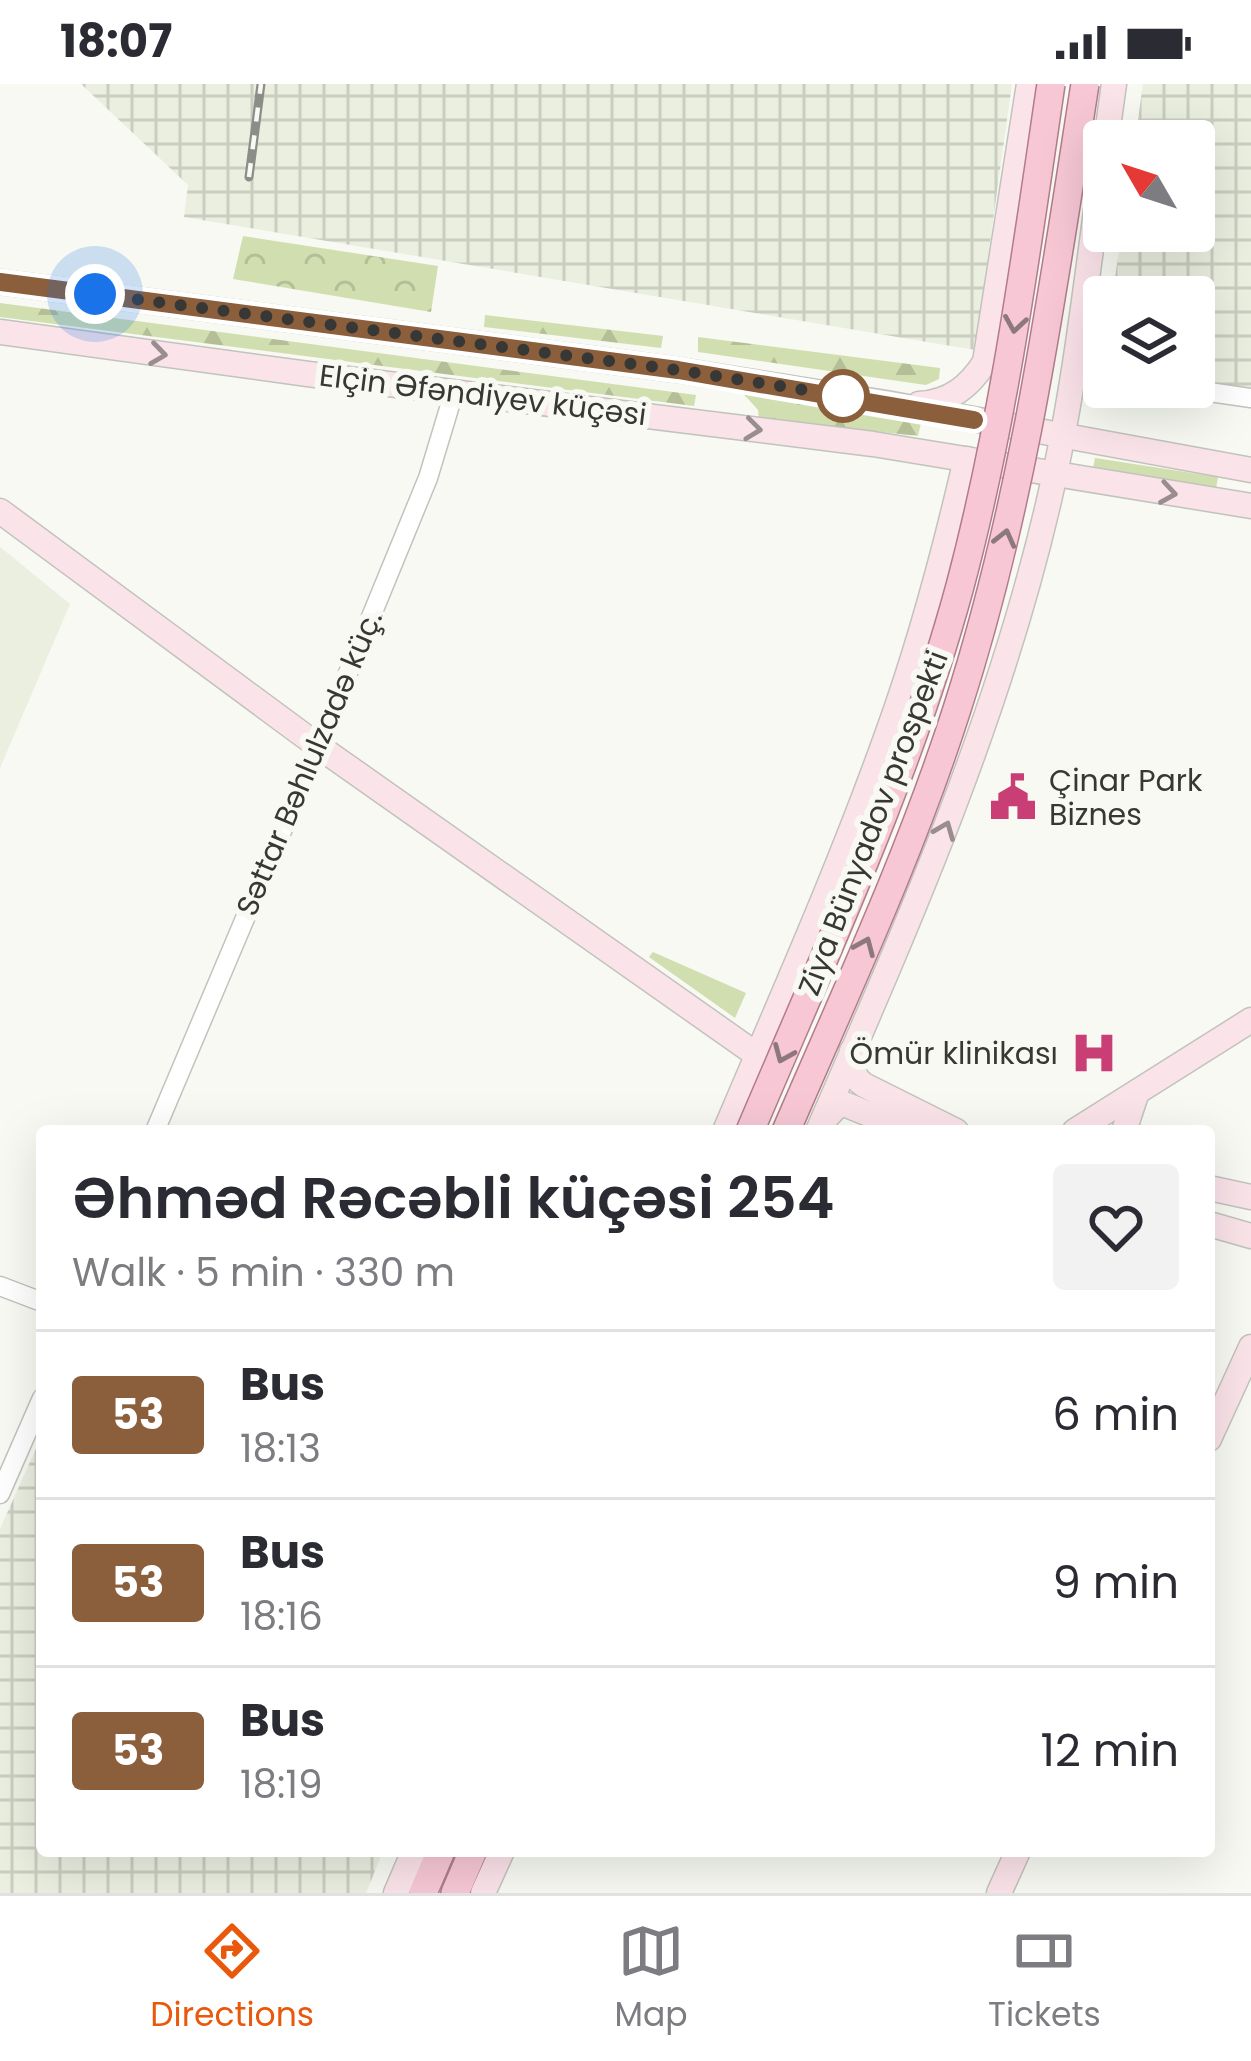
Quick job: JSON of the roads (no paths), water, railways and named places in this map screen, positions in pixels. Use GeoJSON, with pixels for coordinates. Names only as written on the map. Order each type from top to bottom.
{"type":"FeatureCollection","features":[{"type":"Feature","properties":{"kind":"main road"},"geometry":{"type":"LineString","coordinates":[[886,403],[930,404],[952,397],[985,362],[1029,84]]}},
{"type":"Feature","properties":{"kind":"main road","name":"Ziya Bünyadov prospekti"},"geometry":{"type":"LineString","coordinates":[[753,1125],[872,844],[959,588],[1009,369],[1052,84]]}},
{"type":"Feature","properties":{"kind":"main road","name":"Ziya Bünyadov prospekti"},"geometry":{"type":"LineString","coordinates":[[789,1125],[927,794],[990,598],[1040,374],[1084,84]]}},
{"type":"Feature","properties":{"kind":"main road"},"geometry":{"type":"LineString","coordinates":[[1109,120],[1114,84]]}},
{"type":"Feature","properties":{"kind":"main road"},"geometry":{"type":"LineString","coordinates":[[1007,237],[1017,273],[1025,282],[1046,288],[1070,280],[1087,252]]}},
{"type":"Feature","properties":{"kind":"main road"},"geometry":{"type":"LineString","coordinates":[[821,1125],[955,804],[1006,658],[1055,474],[1090,252]]}},
{"type":"Feature","properties":{"kind":"main road","name":"Elçin Əfəndiyev küçəsi"},"geometry":{"type":"LineString","coordinates":[[0,282],[678,370],[1239,468]]}},
{"type":"Feature","properties":{"kind":"main road","name":"Elçin Əfəndiyev küçəsi"},"geometry":{"type":"LineString","coordinates":[[0,332],[873,443],[1251,506]]}},
{"type":"Feature","properties":{"kind":"main road"},"geometry":{"type":"LineString","coordinates":[[678,370],[702,378],[715,395],[705,416],[688,420]]}},
{"type":"Feature","properties":{"kind":"main road","name":"Ziya Bünyadov prospekti"},"geometry":{"type":"LineString","coordinates":[[727,1125],[890,730],[966,458]]}},
{"type":"Feature","properties":{"kind":"main road"},"geometry":{"type":"LineString","coordinates":[[1222,502],[1239,468]]}},
{"type":"Feature","properties":{"kind":"main road"},"geometry":{"type":"LineString","coordinates":[[0,511],[318,746],[757,1055]]}},
{"type":"Feature","properties":{"kind":"main road"},"geometry":{"type":"LineString","coordinates":[[915,648],[938,613],[950,605],[973,602],[1001,622],[1006,658]]}},
{"type":"Feature","properties":{"kind":"main road"},"geometry":{"type":"LineString","coordinates":[[1085,1125],[1251,1020]]}},
{"type":"Feature","properties":{"kind":"main road"},"geometry":{"type":"LineString","coordinates":[[852,1049],[856,1079],[943,1125]]}},
{"type":"Feature","properties":{"kind":"main road"},"geometry":{"type":"LineString","coordinates":[[1126,1125],[1137,1093]]}},
{"type":"Feature","properties":{"kind":"main road"},"geometry":{"type":"LineString","coordinates":[[822,1125],[844,1104],[896,1125]]}},
{"type":"Feature","properties":{"kind":"main road"},"geometry":{"type":"LineString","coordinates":[[1215,1188],[1251,1197]]}},
{"type":"Feature","properties":{"kind":"main road"},"geometry":{"type":"LineString","coordinates":[[1215,1226],[1251,1236]]}},
{"type":"Feature","properties":{"kind":"main road"},"geometry":{"type":"LineString","coordinates":[[1215,1426],[1251,1347]]}},
{"type":"Feature","properties":{"kind":"main road"},"geometry":{"type":"LineString","coordinates":[[396,1893],[488,1857]]}},
{"type":"Feature","properties":{"kind":"main road"},"geometry":{"type":"LineString","coordinates":[[999,1893],[1015,1857]]}},
{"type":"Feature","properties":{"kind":"street"},"geometry":{"type":"LineString","coordinates":[[1072,370],[1083,372]]}},
{"type":"Feature","properties":{"kind":"street","name":"Səttar Bəhlulzadə küç."},"geometry":{"type":"LineString","coordinates":[[158,1125],[428,478],[454,392]]}},
{"type":"Feature","properties":{"kind":"street"},"geometry":{"type":"LineString","coordinates":[[1215,393],[1251,398]]}},
{"type":"Feature","properties":{"kind":"street"},"geometry":{"type":"LineString","coordinates":[[0,1286],[36,1300]]}},
{"type":"Feature","properties":{"kind":"street"},"geometry":{"type":"LineString","coordinates":[[0,1494],[36,1412]]}},
{"type":"Feature","properties":{"kind":"railway"},"geometry":{"type":"LineString","coordinates":[[249,177],[261,84]]}},
{"type":"Feature","properties":{"kind":"place","name":"Çinar Park Biznes"},"geometry":{"type":"Point","coordinates":[1013,797]}},
{"type":"Feature","properties":{"kind":"place","name":"Ömür klinikası"},"geometry":{"type":"Point","coordinates":[1094,1053]}}]}
